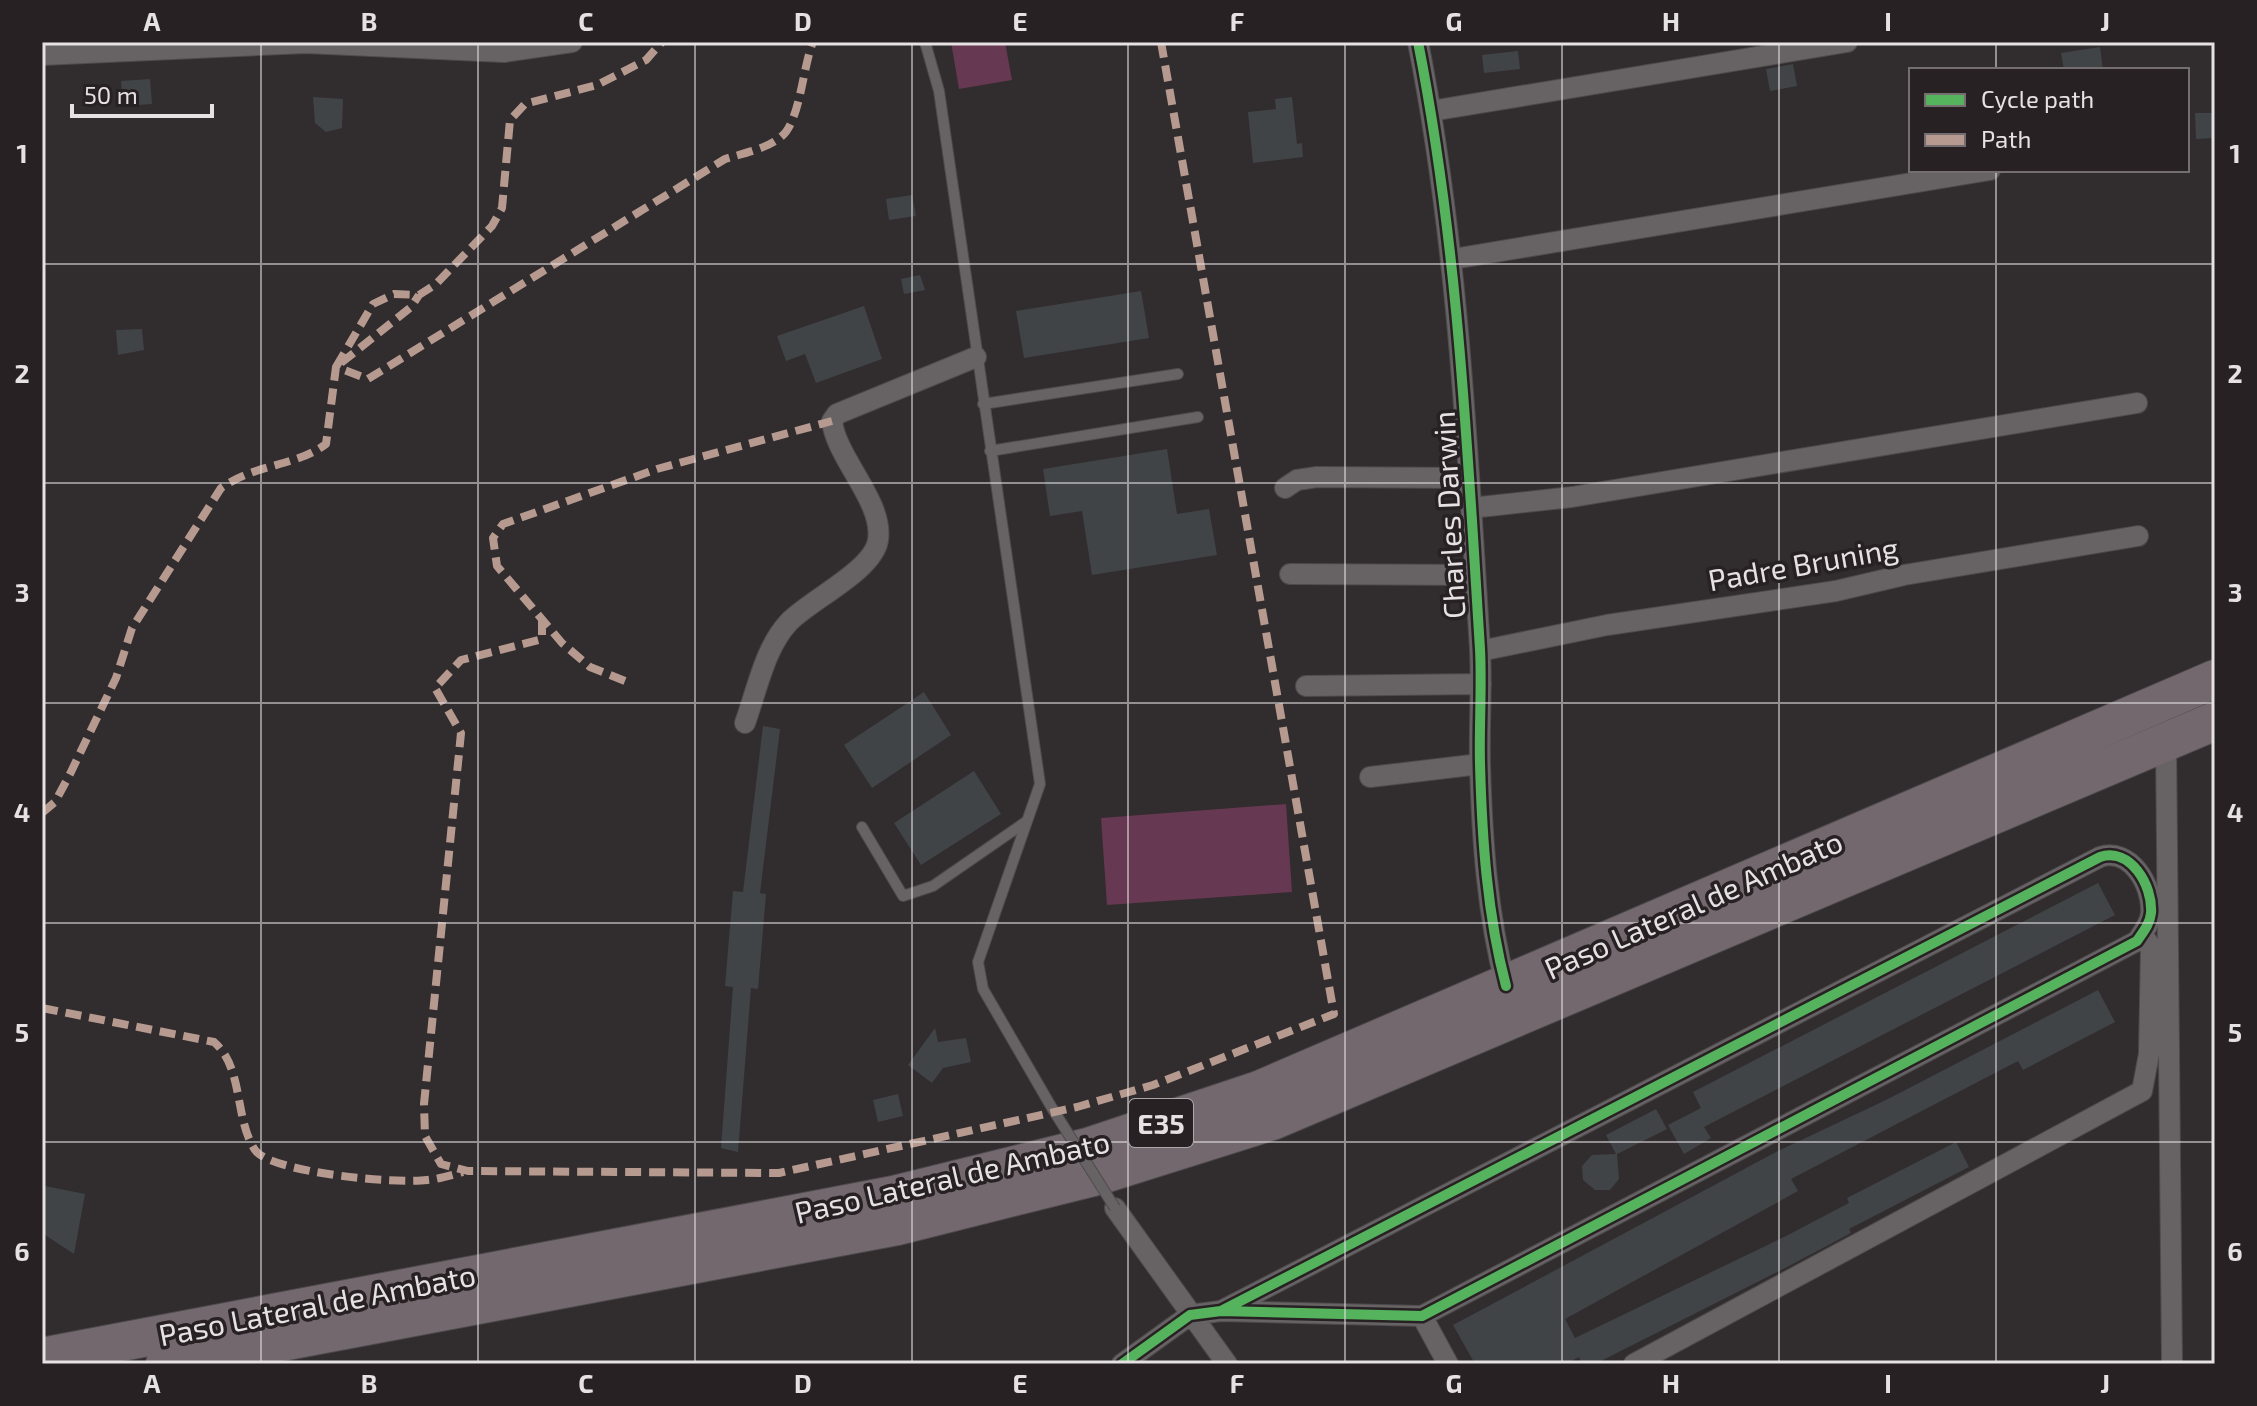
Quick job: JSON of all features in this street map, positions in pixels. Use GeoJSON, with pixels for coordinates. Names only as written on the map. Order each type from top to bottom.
{"type":"FeatureCollection","features":[{"type":"Feature","properties":{"kind":"highway","name":"Paso Lateral de Ambato"},"geometry":{"type":"LineString","coordinates":[[165,1364],[897,1226],[1101,1175],[1272,1121],[2215,679]]}},
{"type":"Feature","properties":{"kind":"highway","name":"Paso Lateral de Ambato"},"geometry":{"type":"LineString","coordinates":[[42,1357],[894,1195],[1088,1147],[1259,1090],[1506,986],[1736,904],[2166,743],[2215,721]]}},
{"type":"Feature","properties":{"kind":"street"},"geometry":{"type":"LineString","coordinates":[[42,55],[306,43],[504,52],[572,42]]}},
{"type":"Feature","properties":{"kind":"street","name":"Charles Darwin"},"geometry":{"type":"LineString","coordinates":[[1418,42],[1453,259],[1480,651],[1480,764],[1493,936],[1506,986]]}},
{"type":"Feature","properties":{"kind":"street"},"geometry":{"type":"LineString","coordinates":[[1431,111],[1847,42]]}},
{"type":"Feature","properties":{"kind":"street"},"geometry":{"type":"LineString","coordinates":[[1453,259],[1978,172]]}},
{"type":"Feature","properties":{"kind":"street"},"geometry":{"type":"LineString","coordinates":[[745,723],[775,641],[789,621],[868,561],[878,541],[877,520],[832,421],[837,414],[976,357]]}},
{"type":"Feature","properties":{"kind":"street"},"geometry":{"type":"LineString","coordinates":[[1471,508],[1572,497],[2137,403]]}},
{"type":"Feature","properties":{"kind":"street"},"geometry":{"type":"LineString","coordinates":[[1285,488],[1297,480],[1317,477],[1468,478]]}},
{"type":"Feature","properties":{"kind":"street","name":"Padre Bruning"},"geometry":{"type":"LineString","coordinates":[[1480,651],[1607,625],[1836,591],[1904,575],[2138,536]]}},
{"type":"Feature","properties":{"kind":"street"},"geometry":{"type":"LineString","coordinates":[[1290,574],[1474,575]]}},
{"type":"Feature","properties":{"kind":"street"},"geometry":{"type":"LineString","coordinates":[[1306,686],[1481,684]]}},
{"type":"Feature","properties":{"kind":"street"},"geometry":{"type":"LineString","coordinates":[[2166,743],[2172,1364]]}},
{"type":"Feature","properties":{"kind":"street"},"geometry":{"type":"LineString","coordinates":[[1370,777],[1480,764]]}},
{"type":"Feature","properties":{"kind":"street"},"geometry":{"type":"LineString","coordinates":[[1221,1311],[2100,857],[2111,854],[2124,857],[2146,884],[2151,916],[2137,941]]}},
{"type":"Feature","properties":{"kind":"street"},"geometry":{"type":"LineString","coordinates":[[1122,1364],[1190,1315],[1221,1311],[1422,1316],[2137,941],[2147,941],[2151,947],[2149,1054],[2142,1091],[1634,1364]]}},
{"type":"Feature","properties":{"kind":"street"},"geometry":{"type":"LineString","coordinates":[[1115,1208],[1227,1364]]}},
{"type":"Feature","properties":{"kind":"street"},"geometry":{"type":"LineString","coordinates":[[1422,1316],[1448,1364]]}},
{"type":"Feature","properties":{"kind":"lane"},"geometry":{"type":"LineString","coordinates":[[925,42],[939,91],[1040,784],[978,962],[983,989],[1115,1208]]}},
{"type":"Feature","properties":{"kind":"lane"},"geometry":{"type":"LineString","coordinates":[[983,404],[1178,374]]}},
{"type":"Feature","properties":{"kind":"lane"},"geometry":{"type":"LineString","coordinates":[[990,451],[1198,417]]}},
{"type":"Feature","properties":{"kind":"lane"},"geometry":{"type":"LineString","coordinates":[[862,827],[903,896],[933,886],[1027,821]]}},
{"type":"Feature","properties":{"kind":"shaded area"},"geometry":{"type":"Polygon","coordinates":[[[951,42],[1005,42],[1012,80],[959,89],[951,42]]]}},
{"type":"Feature","properties":{"kind":"shaded area"},"geometry":{"type":"Polygon","coordinates":[[[1286,804],[1292,892],[1107,905],[1101,818],[1286,804]]]}},
{"type":"Feature","properties":{"kind":"building"},"geometry":{"type":"Polygon","coordinates":[[[2100,47],[2103,68],[2064,68],[2061,53],[2100,47]]]}},
{"type":"Feature","properties":{"kind":"building"},"geometry":{"type":"Polygon","coordinates":[[[1518,51],[1520,69],[1484,73],[1482,55],[1518,51]]]}},
{"type":"Feature","properties":{"kind":"building"},"geometry":{"type":"Polygon","coordinates":[[[1793,64],[1797,86],[1770,91],[1766,69],[1793,64]]]}},
{"type":"Feature","properties":{"kind":"building"},"geometry":{"type":"Polygon","coordinates":[[[150,79],[152,104],[123,106],[121,81],[150,79]]]}},
{"type":"Feature","properties":{"kind":"building"},"geometry":{"type":"Polygon","coordinates":[[[313,97],[343,99],[342,128],[326,132],[315,123],[313,97]]]}},
{"type":"Feature","properties":{"kind":"building"},"geometry":{"type":"Polygon","coordinates":[[[1292,97],[1297,144],[1302,143],[1303,157],[1253,163],[1248,112],[1276,109],[1275,99],[1292,97]]]}},
{"type":"Feature","properties":{"kind":"building"},"geometry":{"type":"Polygon","coordinates":[[[2195,113],[2215,113],[2215,138],[2196,139],[2195,113]]]}},
{"type":"Feature","properties":{"kind":"building"},"geometry":{"type":"Polygon","coordinates":[[[912,195],[916,216],[889,220],[886,199],[912,195]]]}},
{"type":"Feature","properties":{"kind":"building"},"geometry":{"type":"Polygon","coordinates":[[[920,275],[925,290],[904,294],[901,279],[920,275]]]}},
{"type":"Feature","properties":{"kind":"building"},"geometry":{"type":"Polygon","coordinates":[[[1141,291],[1149,338],[1024,358],[1016,311],[1141,291]]]}},
{"type":"Feature","properties":{"kind":"building"},"geometry":{"type":"Polygon","coordinates":[[[864,306],[882,359],[816,383],[805,354],[786,361],[777,336],[864,306]]]}},
{"type":"Feature","properties":{"kind":"building"},"geometry":{"type":"Polygon","coordinates":[[[142,329],[144,350],[118,355],[116,330],[142,329]]]}},
{"type":"Feature","properties":{"kind":"building"},"geometry":{"type":"Polygon","coordinates":[[[1167,449],[1177,514],[1209,509],[1217,555],[1092,575],[1082,511],[1050,516],[1043,469],[1167,449]]]}},
{"type":"Feature","properties":{"kind":"building"},"geometry":{"type":"Polygon","coordinates":[[[924,692],[951,735],[872,788],[844,745],[924,692]]]}},
{"type":"Feature","properties":{"kind":"building"},"geometry":{"type":"Polygon","coordinates":[[[763,726],[780,729],[760,893],[766,894],[758,989],[751,988],[738,1152],[721,1148],[733,987],[725,986],[733,891],[743,892],[763,726]]]}},
{"type":"Feature","properties":{"kind":"building"},"geometry":{"type":"Polygon","coordinates":[[[974,771],[1001,814],[921,865],[894,823],[974,771]]]}},
{"type":"Feature","properties":{"kind":"building"},"geometry":{"type":"Polygon","coordinates":[[[2098,883],[2115,915],[1704,1127],[1711,1138],[1684,1154],[1668,1125],[1701,1108],[1693,1092],[2098,883]]]}},
{"type":"Feature","properties":{"kind":"building"},"geometry":{"type":"Polygon","coordinates":[[[2098,990],[2115,1022],[2023,1070],[2018,1061],[1791,1179],[1798,1191],[1565,1319],[1575,1338],[1786,1236],[1849,1203],[1847,1198],[1956,1142],[1969,1167],[1849,1229],[1851,1233],[1787,1267],[1595,1364],[1582,1364],[1579,1357],[1566,1364],[1475,1364],[1453,1325],[1776,1152],[1886,1100],[2098,990]]]}},
{"type":"Feature","properties":{"kind":"building"},"geometry":{"type":"Polygon","coordinates":[[[935,1028],[938,1042],[966,1038],[971,1062],[943,1068],[932,1083],[908,1065],[935,1028]]]}},
{"type":"Feature","properties":{"kind":"building"},"geometry":{"type":"Polygon","coordinates":[[[898,1094],[903,1116],[878,1122],[873,1100],[898,1094]]]}},
{"type":"Feature","properties":{"kind":"building"},"geometry":{"type":"Polygon","coordinates":[[[1656,1109],[1667,1129],[1617,1154],[1619,1179],[1610,1190],[1595,1190],[1583,1180],[1582,1166],[1592,1155],[1616,1154],[1606,1135],[1656,1109]]]}},
{"type":"Feature","properties":{"kind":"building"},"geometry":{"type":"Polygon","coordinates":[[[45,1186],[85,1194],[74,1254],[42,1233],[45,1186]]]}},
{"type":"Feature","properties":{"kind":"marked path"},"geometry":{"type":"LineString","coordinates":[[336,367],[373,304],[394,294],[419,295],[436,284],[492,226],[502,208],[510,120],[525,104],[597,85],[646,60],[662,42]]}},
{"type":"Feature","properties":{"kind":"marked path"},"geometry":{"type":"LineString","coordinates":[[42,813],[55,802],[70,774],[116,678],[132,628],[221,488],[248,474],[302,457],[326,444],[336,367],[368,379],[725,159],[755,150],[782,136],[797,106],[813,42]]}},
{"type":"Feature","properties":{"kind":"marked path"},"geometry":{"type":"LineString","coordinates":[[542,619],[542,639],[461,660],[435,688],[461,733],[424,1104],[425,1136],[441,1164],[468,1171],[779,1173],[1077,1107],[1153,1085],[1334,1014],[1161,42]]}},
{"type":"Feature","properties":{"kind":"marked path"},"geometry":{"type":"LineString","coordinates":[[341,363],[411,307],[419,295]]}},
{"type":"Feature","properties":{"kind":"marked path"},"geometry":{"type":"LineString","coordinates":[[625,681],[590,667],[562,643],[497,566],[493,538],[503,524],[657,469],[832,421]]}},
{"type":"Feature","properties":{"kind":"marked path"},"geometry":{"type":"LineString","coordinates":[[42,1008],[214,1042],[230,1065],[248,1137],[255,1150],[266,1158],[309,1171],[390,1180],[427,1180],[463,1172]]}},
{"type":"Feature","properties":{"kind":"cycle path"},"geometry":{"type":"LineString","coordinates":[[1418,42],[1443,194],[1459,344],[1480,649],[1484,848],[1494,931],[1506,986]]}},
{"type":"Feature","properties":{"kind":"cycle path"},"geometry":{"type":"LineString","coordinates":[[1122,1364],[1190,1315],[1221,1311],[2100,857],[2111,855],[2121,858],[2130,863],[2144,880],[2151,913],[2137,941],[1422,1316],[1221,1311]]}}]}
